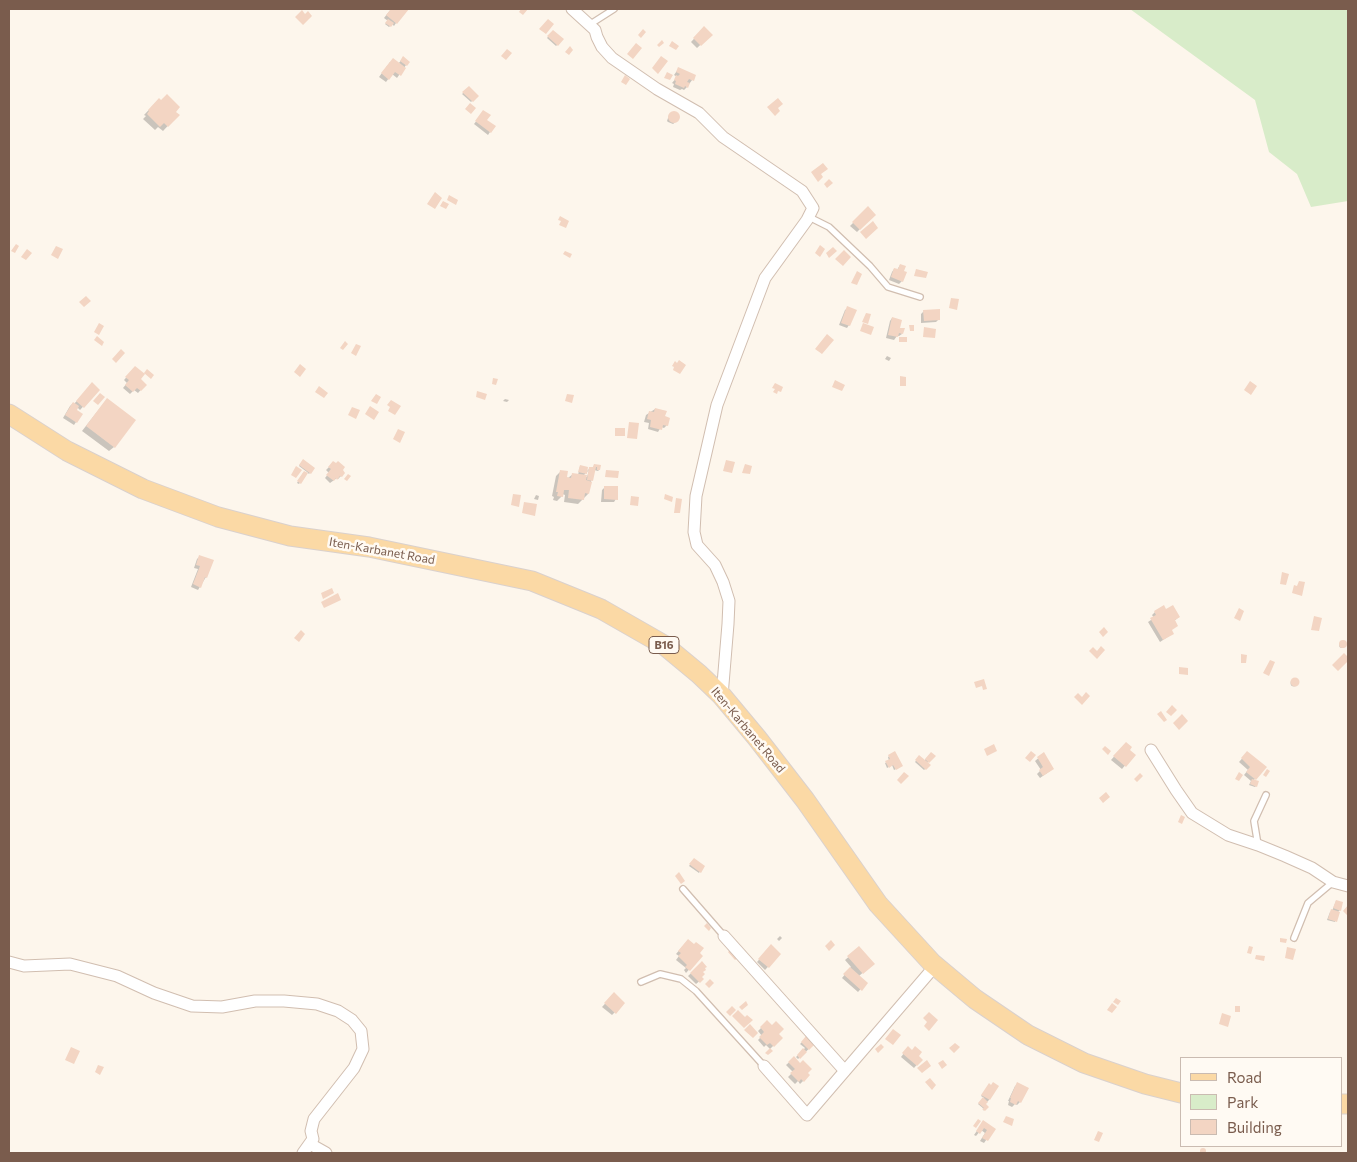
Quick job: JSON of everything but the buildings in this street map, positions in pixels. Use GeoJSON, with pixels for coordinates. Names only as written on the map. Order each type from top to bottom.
{"type":"FeatureCollection","features":[{"type":"Feature","properties":{"kind":"main road","name":"Iten-Karbanet Road"},"geometry":{"type":"LineString","coordinates":[[9,414],[67,451],[143,488],[218,518],[290,536],[369,547],[532,580],[601,609],[664,645],[722,696],[758,738],[805,800],[878,904],[936,966],[975,999],[1028,1035],[1084,1063],[1145,1084],[1180,1093]]}},
{"type":"Feature","properties":{"kind":"street"},"geometry":{"type":"LineString","coordinates":[[572,9],[595,30],[599,42],[612,58],[657,89],[699,113],[723,136],[802,192],[813,208],[809,217],[765,278],[717,405],[696,496],[694,532],[697,545],[714,565],[723,582],[728,601],[722,696]]}},
{"type":"Feature","properties":{"kind":"street"},"geometry":{"type":"LineString","coordinates":[[1151,750],[1192,813],[1228,835],[1258,845],[1312,868],[1334,882],[1348,886]]}},
{"type":"Feature","properties":{"kind":"street"},"geometry":{"type":"LineString","coordinates":[[724,936],[845,1071]]}},
{"type":"Feature","properties":{"kind":"street"},"geometry":{"type":"LineString","coordinates":[[9,962],[24,966],[70,964],[117,976],[154,993],[192,1006],[222,1007],[254,1001],[284,1001],[317,1004],[338,1011],[352,1020],[361,1031],[363,1049],[354,1068],[314,1119],[311,1131],[313,1139],[306,1148],[326,1153]]}},
{"type":"Feature","properties":{"kind":"street"},"geometry":{"type":"LineString","coordinates":[[764,1066],[807,1115],[936,966]]}},
{"type":"Feature","properties":{"kind":"lane"},"geometry":{"type":"LineString","coordinates":[[590,25],[614,9]]}},
{"type":"Feature","properties":{"kind":"lane"},"geometry":{"type":"LineString","coordinates":[[809,217],[829,227],[870,266],[888,287],[920,297]]}},
{"type":"Feature","properties":{"kind":"lane"},"geometry":{"type":"LineString","coordinates":[[1258,845],[1254,821],[1266,795]]}},
{"type":"Feature","properties":{"kind":"lane"},"geometry":{"type":"LineString","coordinates":[[1294,938],[1308,903],[1334,882]]}},
{"type":"Feature","properties":{"kind":"lane"},"geometry":{"type":"LineString","coordinates":[[682,889],[724,936]]}},
{"type":"Feature","properties":{"kind":"lane"},"geometry":{"type":"LineString","coordinates":[[641,982],[660,974],[680,980],[696,991],[764,1066]]}},
{"type":"Feature","properties":{"kind":"green space"},"geometry":{"type":"Polygon","coordinates":[[[1130,9],[1348,9],[1348,201],[1311,207],[1297,174],[1269,152],[1255,100],[1130,9]]]}}]}
